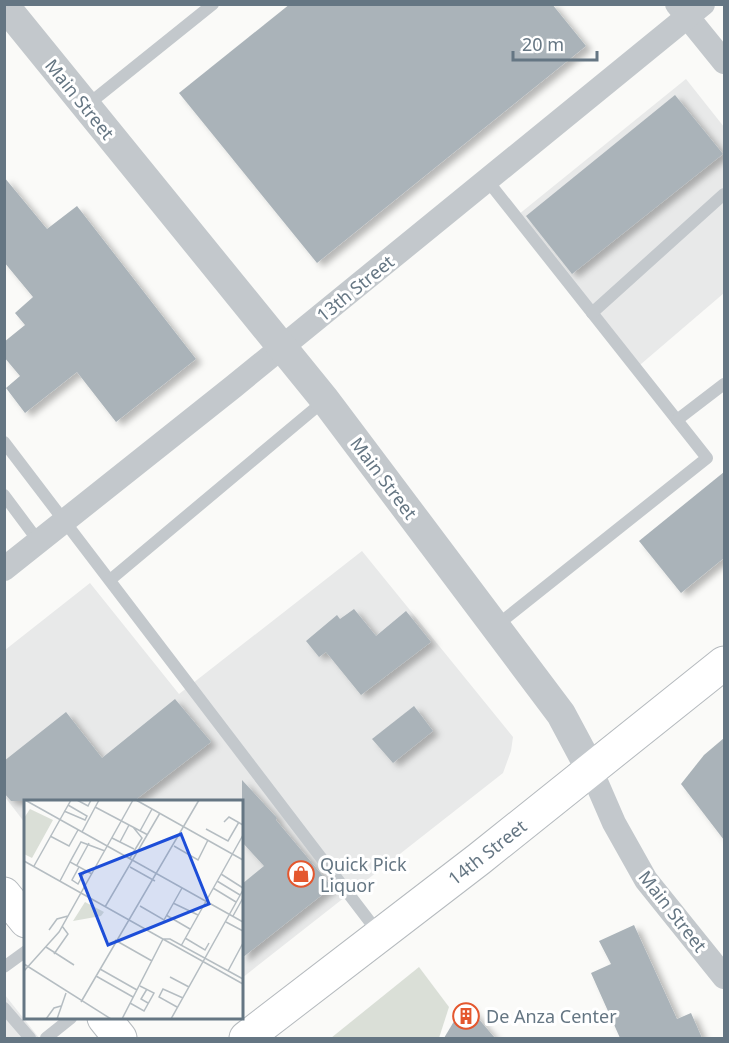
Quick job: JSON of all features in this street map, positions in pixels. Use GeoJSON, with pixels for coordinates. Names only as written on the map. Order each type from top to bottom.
{"type":"FeatureCollection","features":[{"type":"Feature","properties":{"kind":"main road","name":"14th Street"},"geometry":{"type":"LineString","coordinates":[[246,1038],[591,770],[724,663]]}},
{"type":"Feature","properties":{"kind":"main road"},"geometry":{"type":"LineString","coordinates":[[4,894],[24,919]]}},
{"type":"Feature","properties":{"kind":"main road"},"geometry":{"type":"LineString","coordinates":[[106,1019],[120,1038]]}},
{"type":"Feature","properties":{"kind":"street","name":"Main Street"},"geometry":{"type":"LineString","coordinates":[[4,5],[325,400],[496,626],[561,714],[591,770],[614,823],[646,880],[722,967]]}},
{"type":"Feature","properties":{"kind":"street"},"geometry":{"type":"LineString","coordinates":[[689,9],[724,62]]}},
{"type":"Feature","properties":{"kind":"street","name":"13th Street"},"geometry":{"type":"LineString","coordinates":[[4,569],[487,180],[689,9]]}},
{"type":"Feature","properties":{"kind":"lane"},"geometry":{"type":"LineString","coordinates":[[86,106],[213,4]]}},
{"type":"Feature","properties":{"kind":"lane"},"geometry":{"type":"LineString","coordinates":[[487,180],[707,458],[496,626]]}},
{"type":"Feature","properties":{"kind":"lane"},"geometry":{"type":"LineString","coordinates":[[592,313],[724,194]]}},
{"type":"Feature","properties":{"kind":"lane"},"geometry":{"type":"LineString","coordinates":[[677,420],[724,384]]}},
{"type":"Feature","properties":{"kind":"lane"},"geometry":{"type":"LineString","coordinates":[[111,580],[325,400]]}},
{"type":"Feature","properties":{"kind":"lane"},"geometry":{"type":"LineString","coordinates":[[4,442],[380,935]]}},
{"type":"Feature","properties":{"kind":"lane"},"geometry":{"type":"LineString","coordinates":[[4,495],[39,542]]}},
{"type":"Feature","properties":{"kind":"lane"},"geometry":{"type":"LineString","coordinates":[[4,967],[24,952]]}},
{"type":"Feature","properties":{"kind":"lane"},"geometry":{"type":"LineString","coordinates":[[4,1008],[9,1022],[30,1038]]}},
{"type":"Feature","properties":{"kind":"lane"},"geometry":{"type":"LineString","coordinates":[[46,1038],[69,1019]]}},
{"type":"Feature","properties":{"kind":"shaded area"},"geometry":{"type":"Polygon","coordinates":[[[686,79],[724,127],[724,293],[634,370],[513,219],[686,79]]]}},
{"type":"Feature","properties":{"kind":"shaded area"},"geometry":{"type":"Polygon","coordinates":[[[362,551],[513,737],[511,751],[503,773],[243,977],[243,800],[24,800],[24,822],[5,797],[5,650],[90,583],[179,694],[362,551]]]}},
{"type":"Feature","properties":{"kind":"shaded area"},"geometry":{"type":"Polygon","coordinates":[[[419,967],[449,1007],[439,1038],[331,1038],[419,967]]]}},
{"type":"Feature","properties":{"kind":"shaded area"},"geometry":{"type":"Polygon","coordinates":[[[5,995],[39,1038],[5,1038],[5,995]]]}},
{"type":"Feature","properties":{"kind":"building"},"geometry":{"type":"Polygon","coordinates":[[[290,4],[552,4],[586,46],[317,263],[179,93],[290,4]]]}},
{"type":"Feature","properties":{"kind":"building"},"geometry":{"type":"Polygon","coordinates":[[[675,95],[723,154],[572,274],[526,216],[675,95]]]}},
{"type":"Feature","properties":{"kind":"building"},"geometry":{"type":"Polygon","coordinates":[[[4,177],[47,229],[77,206],[196,359],[116,422],[77,372],[25,413],[6,388],[20,376],[4,357],[4,342],[25,325],[15,313],[33,297],[4,262],[4,177]]]}},
{"type":"Feature","properties":{"kind":"building"},"geometry":{"type":"Polygon","coordinates":[[[724,472],[724,558],[681,593],[639,541],[724,472]]]}},
{"type":"Feature","properties":{"kind":"building"},"geometry":{"type":"Polygon","coordinates":[[[354,609],[376,636],[406,611],[431,642],[361,695],[326,652],[319,657],[306,641],[337,615],[340,619],[354,609]]]}},
{"type":"Feature","properties":{"kind":"building"},"geometry":{"type":"Polygon","coordinates":[[[175,699],[211,742],[135,800],[11,801],[4,793],[4,761],[66,712],[102,758],[175,699]]]}},
{"type":"Feature","properties":{"kind":"building"},"geometry":{"type":"Polygon","coordinates":[[[414,706],[433,731],[393,763],[372,739],[414,706]]]}},
{"type":"Feature","properties":{"kind":"building"},"geometry":{"type":"Polygon","coordinates":[[[724,738],[724,840],[681,784],[704,755],[724,738]]]}},
{"type":"Feature","properties":{"kind":"building"},"geometry":{"type":"Polygon","coordinates":[[[242,780],[277,818],[276,820],[332,887],[243,957],[243,883],[264,866],[243,843],[242,780]]]}},
{"type":"Feature","properties":{"kind":"building"},"geometry":{"type":"Polygon","coordinates":[[[634,925],[677,1019],[691,1013],[702,1038],[620,1038],[591,973],[611,964],[599,941],[634,925]]]}},
{"type":"Feature","properties":{"kind":"building","name":"De Anza Center"},"geometry":{"type":"Polygon","coordinates":[[[465,1003],[495,1038],[444,1038],[465,1003]]]}},
{"type":"Feature","properties":{"kind":"place","name":"Quick Pick Liquor"},"geometry":{"type":"Point","coordinates":[301,874]}},
{"type":"Feature","properties":{"kind":"place","name":"De Anza Center"},"geometry":{"type":"Point","coordinates":[466,1016]}}]}
